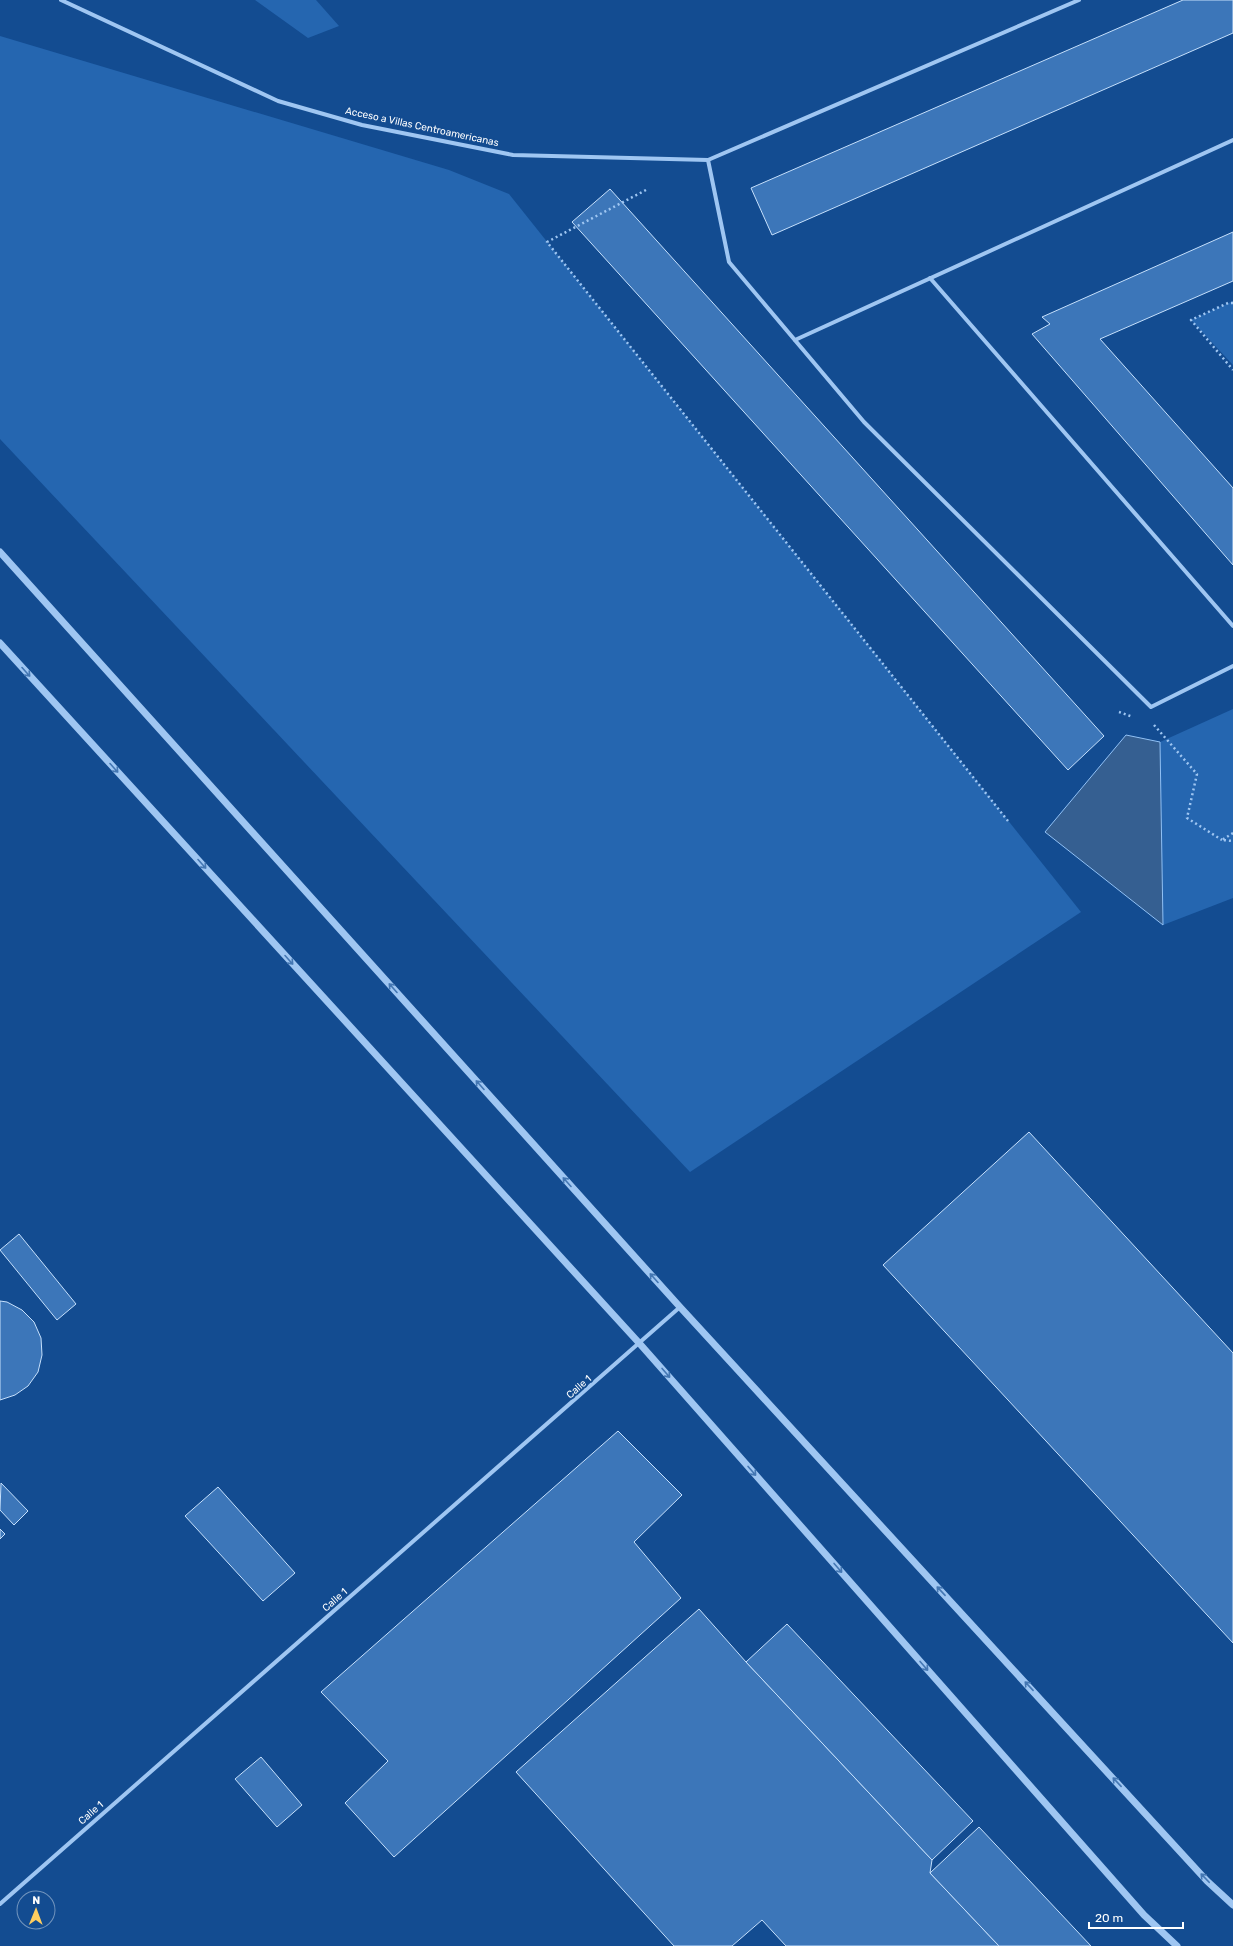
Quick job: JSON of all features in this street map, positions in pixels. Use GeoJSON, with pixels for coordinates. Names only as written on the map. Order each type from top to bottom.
{"type":"FeatureCollection","features":[{"type":"Feature","properties":{"kind":"street","name":"Acceso a Villas Centroamericanas"},"geometry":{"type":"LineString","coordinates":[[61,0],[278,100],[362,125],[513,155],[708,160]]}},
{"type":"Feature","properties":{"kind":"street"},"geometry":{"type":"LineString","coordinates":[[1079,0],[708,160],[729,262],[864,422],[1151,707],[1233,666]]}},
{"type":"Feature","properties":{"kind":"street"},"geometry":{"type":"LineString","coordinates":[[795,340],[1233,140]]}},
{"type":"Feature","properties":{"kind":"street"},"geometry":{"type":"LineString","coordinates":[[930,278],[1233,626]]}},
{"type":"Feature","properties":{"kind":"street"},"geometry":{"type":"LineString","coordinates":[[0,552],[680,1307],[1207,1881],[1233,1905]]}},
{"type":"Feature","properties":{"kind":"street"},"geometry":{"type":"LineString","coordinates":[[0,643],[640,1344],[1144,1915],[1177,1946]]}},
{"type":"Feature","properties":{"kind":"street","name":"Calle 1"},"geometry":{"type":"LineString","coordinates":[[0,1904],[640,1344],[680,1307]]}},
{"type":"Feature","properties":{"kind":"path"},"geometry":{"type":"LineString","coordinates":[[646,190],[547,242],[1008,821]]}},
{"type":"Feature","properties":{"kind":"path"},"geometry":{"type":"LineString","coordinates":[[1233,303],[1228,303],[1191,320],[1233,370]]}},
{"type":"Feature","properties":{"kind":"path"},"geometry":{"type":"LineString","coordinates":[[1119,712],[1139,719]]}},
{"type":"Feature","properties":{"kind":"path"},"geometry":{"type":"LineString","coordinates":[[1152,723],[1197,774],[1187,818],[1222,840],[1233,841]]}},
{"type":"Feature","properties":{"kind":"path"},"geometry":{"type":"LineString","coordinates":[[1222,840],[1233,833]]}},
{"type":"Feature","properties":{"kind":"shaded area"},"geometry":{"type":"Polygon","coordinates":[[[255,0],[316,0],[339,26],[308,38],[255,0]]]}},
{"type":"Feature","properties":{"kind":"shaded area"},"geometry":{"type":"Polygon","coordinates":[[[0,36],[449,170],[509,194],[1081,912],[690,1172],[0,439],[0,36]]]}},
{"type":"Feature","properties":{"kind":"shaded area"},"geometry":{"type":"Polygon","coordinates":[[[1233,301],[1233,365],[1191,320],[1233,301]]]}},
{"type":"Feature","properties":{"kind":"shaded area"},"geometry":{"type":"Polygon","coordinates":[[[1233,709],[1233,898],[1163,925],[1160,742],[1233,709]]]}},
{"type":"Feature","properties":{"kind":"shaded area"},"geometry":{"type":"Polygon","coordinates":[[[1126,735],[1160,742],[1163,925],[1045,832],[1126,735]]]}},
{"type":"Feature","properties":{"kind":"building"},"geometry":{"type":"Polygon","coordinates":[[[1183,0],[1233,0],[1233,33],[772,235],[751,188],[1183,0]]]}},
{"type":"Feature","properties":{"kind":"building"},"geometry":{"type":"Polygon","coordinates":[[[610,189],[1104,736],[1068,770],[572,222],[610,189]]]}},
{"type":"Feature","properties":{"kind":"building"},"geometry":{"type":"Polygon","coordinates":[[[1233,232],[1233,281],[1100,339],[1233,488],[1233,565],[1032,334],[1050,324],[1042,317],[1233,232]]]}},
{"type":"Feature","properties":{"kind":"building"},"geometry":{"type":"Polygon","coordinates":[[[1029,1132],[1233,1353],[1233,1643],[883,1265],[1029,1132]]]}},
{"type":"Feature","properties":{"kind":"building"},"geometry":{"type":"Polygon","coordinates":[[[19,1234],[76,1304],[57,1320],[0,1250],[19,1234]]]}},
{"type":"Feature","properties":{"kind":"building"},"geometry":{"type":"Polygon","coordinates":[[[0,1301],[7,1302],[22,1310],[34,1322],[41,1338],[42,1355],[38,1372],[28,1386],[15,1395],[0,1400],[0,1301]]]}},
{"type":"Feature","properties":{"kind":"building"},"geometry":{"type":"Polygon","coordinates":[[[618,1431],[682,1495],[634,1542],[681,1598],[394,1857],[345,1803],[388,1761],[321,1692],[618,1431]]]}},
{"type":"Feature","properties":{"kind":"building"},"geometry":{"type":"Polygon","coordinates":[[[1,1483],[28,1511],[14,1525],[0,1510],[1,1483]]]}},
{"type":"Feature","properties":{"kind":"building"},"geometry":{"type":"Polygon","coordinates":[[[218,1487],[295,1573],[263,1601],[185,1516],[218,1487]]]}},
{"type":"Feature","properties":{"kind":"building"},"geometry":{"type":"Polygon","coordinates":[[[0,1529],[5,1534],[0,1539],[0,1529]]]}},
{"type":"Feature","properties":{"kind":"building"},"geometry":{"type":"Polygon","coordinates":[[[699,1609],[746,1662],[932,1860],[930,1873],[999,1946],[786,1946],[762,1920],[732,1946],[674,1946],[516,1772],[699,1609]]]}},
{"type":"Feature","properties":{"kind":"building"},"geometry":{"type":"Polygon","coordinates":[[[787,1624],[973,1821],[932,1860],[746,1662],[787,1624]]]}},
{"type":"Feature","properties":{"kind":"building"},"geometry":{"type":"Polygon","coordinates":[[[261,1757],[302,1805],[277,1827],[235,1779],[261,1757]]]}},
{"type":"Feature","properties":{"kind":"building"},"geometry":{"type":"Polygon","coordinates":[[[979,1827],[1091,1946],[999,1946],[930,1873],[979,1827]]]}}]}
